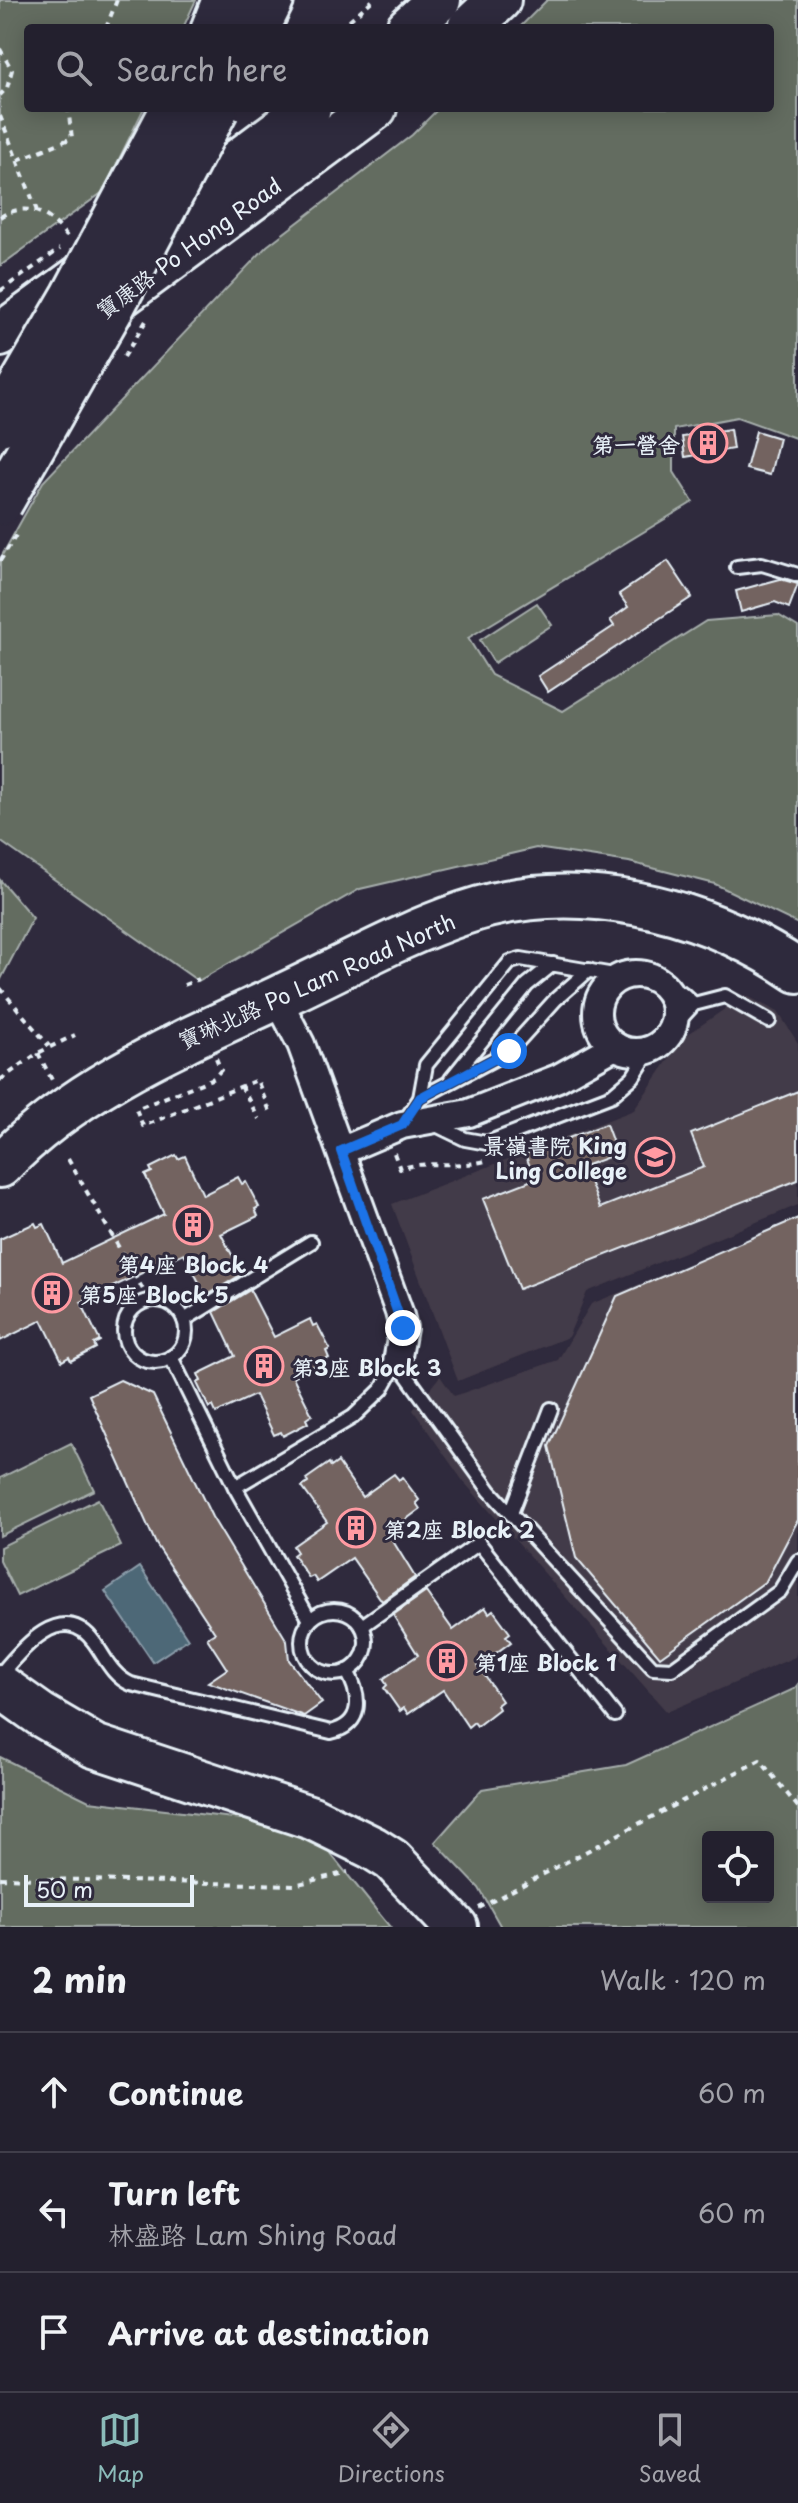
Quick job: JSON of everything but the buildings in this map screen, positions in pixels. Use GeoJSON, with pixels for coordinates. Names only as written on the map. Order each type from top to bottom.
{"type":"FeatureCollection","features":[{"type":"Feature","properties":{"kind":"highway"},"geometry":{"type":"LineString","coordinates":[[216,24],[225,0]]}},
{"type":"Feature","properties":{"kind":"highway"},"geometry":{"type":"LineString","coordinates":[[259,24],[271,0]]}},
{"type":"Feature","properties":{"kind":"highway"},"geometry":{"type":"LineString","coordinates":[[0,423],[74,296],[172,112]]}},
{"type":"Feature","properties":{"kind":"highway"},"geometry":{"type":"LineString","coordinates":[[0,503],[110,310],[214,112]]}},
{"type":"Feature","properties":{"kind":"main road"},"geometry":{"type":"LineString","coordinates":[[412,24],[439,0]]}},
{"type":"Feature","properties":{"kind":"main road"},"geometry":{"type":"LineString","coordinates":[[473,24],[499,0]]}},
{"type":"Feature","properties":{"kind":"main road","name":"寶康路 Po Hong Road"},"geometry":{"type":"LineString","coordinates":[[0,335],[304,112]]}},
{"type":"Feature","properties":{"kind":"main road","name":"寶康路 Po Hong Road"},"geometry":{"type":"LineString","coordinates":[[0,385],[370,112]]}},
{"type":"Feature","properties":{"kind":"main road","name":"寶琳北路 Po Lam Road North"},"geometry":{"type":"LineString","coordinates":[[0,1166],[69,1108],[165,1049],[401,936],[467,912],[518,900],[593,899],[662,907],[717,925],[768,951],[798,971]]}},
{"type":"Feature","properties":{"kind":"main road"},"geometry":{"type":"LineString","coordinates":[[0,1686],[94,1746],[312,1818],[373,1848],[467,1918]]}},
{"type":"Feature","properties":{"kind":"street"},"geometry":{"type":"LineString","coordinates":[[650,975],[683,1000],[667,1038],[650,1050],[626,1051],[615,1046],[601,1031],[597,1006],[603,990],[620,976],[650,975]]}},
{"type":"Feature","properties":{"kind":"street"},"geometry":{"type":"LineString","coordinates":[[277,998],[301,1044],[399,1312],[403,1328],[397,1362]]}},
{"type":"Feature","properties":{"kind":"street"},"geometry":{"type":"LineString","coordinates":[[341,1151],[417,1115],[469,1113],[558,1078],[615,1046]]}},
{"type":"Feature","properties":{"kind":"lane"},"geometry":{"type":"LineString","coordinates":[[737,567],[762,564],[798,575]]}},
{"type":"Feature","properties":{"kind":"lane"},"geometry":{"type":"LineString","coordinates":[[417,1115],[426,1065],[501,970],[521,959],[620,976]]}},
{"type":"Feature","properties":{"kind":"lane"},"geometry":{"type":"LineString","coordinates":[[417,1115],[527,985],[553,964]]}},
{"type":"Feature","properties":{"kind":"lane"},"geometry":{"type":"LineString","coordinates":[[446,1084],[509,1051],[556,999],[589,970]]}},
{"type":"Feature","properties":{"kind":"lane"},"geometry":{"type":"LineString","coordinates":[[683,1000],[728,996],[769,1021]]}},
{"type":"Feature","properties":{"kind":"lane"},"geometry":{"type":"LineString","coordinates":[[417,1115],[465,1139],[487,1143],[612,1095],[633,1077],[650,1050]]}},
{"type":"Feature","properties":{"kind":"lane"},"geometry":{"type":"LineString","coordinates":[[184,1320],[311,1242]]}},
{"type":"Feature","properties":{"kind":"lane"},"geometry":{"type":"LineString","coordinates":[[149,1300],[170,1304],[184,1320],[184,1341],[171,1357],[152,1362],[134,1354],[124,1337],[127,1318],[140,1303],[149,1300]]}},
{"type":"Feature","properties":{"kind":"lane"},"geometry":{"type":"LineString","coordinates":[[171,1357],[235,1487],[310,1620]]}},
{"type":"Feature","properties":{"kind":"lane"},"geometry":{"type":"LineString","coordinates":[[235,1487],[353,1417],[382,1389],[397,1362],[490,1491],[653,1668],[672,1669],[780,1591],[798,1561]]}},
{"type":"Feature","properties":{"kind":"lane"},"geometry":{"type":"LineString","coordinates":[[511,1513],[551,1409]]}},
{"type":"Feature","properties":{"kind":"lane"},"geometry":{"type":"LineString","coordinates":[[362,1626],[479,1543],[615,1715]]}},
{"type":"Feature","properties":{"kind":"lane"},"geometry":{"type":"LineString","coordinates":[[327,1610],[337,1610],[356,1618],[362,1626],[366,1647],[363,1657],[347,1671],[325,1673],[308,1661],[302,1640],[310,1620],[327,1610]]}},
{"type":"Feature","properties":{"kind":"lane"},"geometry":{"type":"LineString","coordinates":[[0,1675],[48,1628],[70,1624],[85,1631],[117,1675],[131,1684],[331,1732],[349,1723],[359,1705],[355,1686],[347,1671]]}},
{"type":"Feature","properties":{"kind":"path"},"geometry":{"type":"LineString","coordinates":[[108,24],[117,0]]}},
{"type":"Feature","properties":{"kind":"path"},"geometry":{"type":"LineString","coordinates":[[345,24],[373,0]]}},
{"type":"Feature","properties":{"kind":"path"},"geometry":{"type":"LineString","coordinates":[[0,49],[12,70],[7,88],[0,95]]}},
{"type":"Feature","properties":{"kind":"path"},"geometry":{"type":"LineString","coordinates":[[17,160],[72,138],[69,112]]}},
{"type":"Feature","properties":{"kind":"path"},"geometry":{"type":"LineString","coordinates":[[0,116],[37,211]]}},
{"type":"Feature","properties":{"kind":"path"},"geometry":{"type":"LineString","coordinates":[[0,217],[22,209],[37,211],[58,224]]}},
{"type":"Feature","properties":{"kind":"path"},"geometry":{"type":"LineString","coordinates":[[184,985],[199,979]]}},
{"type":"Feature","properties":{"kind":"path"},"geometry":{"type":"LineString","coordinates":[[0,988],[49,1046]]}},
{"type":"Feature","properties":{"kind":"path"},"geometry":{"type":"LineString","coordinates":[[0,1080],[49,1046],[75,1035]]}},
{"type":"Feature","properties":{"kind":"path"},"geometry":{"type":"LineString","coordinates":[[38,1053],[53,1082]]}},
{"type":"Feature","properties":{"kind":"path"},"geometry":{"type":"LineString","coordinates":[[216,1057],[221,1070],[214,1078],[136,1109],[143,1126],[257,1080],[271,1114]]}},
{"type":"Feature","properties":{"kind":"path"},"geometry":{"type":"LineString","coordinates":[[241,1086],[259,1119]]}},
{"type":"Feature","properties":{"kind":"path"},"geometry":{"type":"LineString","coordinates":[[68,1159],[149,1300]]}},
{"type":"Feature","properties":{"kind":"path"},"geometry":{"type":"LineString","coordinates":[[467,1918],[760,1760],[798,1807]]}},
{"type":"Feature","properties":{"kind":"path"},"geometry":{"type":"LineString","coordinates":[[0,1878],[294,1885],[350,1872]]}},
{"type":"Feature","properties":{"kind":"shaded area"},"geometry":{"type":"Polygon","coordinates":[[[0,0],[196,0],[185,24],[24,24],[24,112],[142,112],[103,192],[0,266],[0,0]]]}},
{"type":"Feature","properties":{"kind":"shaded area"},"geometry":{"type":"Polygon","coordinates":[[[547,0],[798,0],[798,439],[737,417],[674,429],[674,472],[693,502],[468,638],[491,675],[563,711],[706,621],[778,615],[798,627],[798,924],[715,884],[629,862],[536,848],[360,889],[198,981],[0,841],[0,559],[43,482],[267,246],[412,135],[435,112],[774,112],[774,24],[523,24],[547,0]]]}},
{"type":"Feature","properties":{"kind":"shaded area"},"geometry":{"type":"Polygon","coordinates":[[[537,603],[552,625],[494,663],[480,640],[537,603]]]}},
{"type":"Feature","properties":{"kind":"shaded area"},"geometry":{"type":"Polygon","coordinates":[[[0,880],[33,918],[0,981],[0,880]]]}},
{"type":"Feature","properties":{"kind":"shaded area","name":"景嶺書院 King Ling College"},"geometry":{"type":"Polygon","coordinates":[[[745,995],[778,1012],[798,1043],[798,1205],[587,1292],[568,1337],[458,1381],[392,1204],[634,1110],[684,1037],[745,995]]]}},
{"type":"Feature","properties":{"kind":"shaded area"},"geometry":{"type":"Polygon","coordinates":[[[798,1220],[798,1648],[795,1657],[667,1712],[463,1481],[413,1410],[440,1376],[454,1396],[558,1360],[591,1304],[798,1220]]]}},
{"type":"Feature","properties":{"kind":"shaded area"},"geometry":{"type":"Polygon","coordinates":[[[71,1443],[94,1490],[0,1536],[0,1478],[71,1443]]]}},
{"type":"Feature","properties":{"kind":"shaded area"},"geometry":{"type":"Polygon","coordinates":[[[98,1499],[121,1546],[17,1596],[0,1561],[0,1547],[98,1499]]]}},
{"type":"Feature","properties":{"kind":"shaded area"},"geometry":{"type":"Polygon","coordinates":[[[798,1684],[798,1927],[501,1927],[479,1888],[435,1842],[482,1789],[626,1765],[794,1689],[798,1684]]]}},
{"type":"Feature","properties":{"kind":"shaded area"},"geometry":{"type":"Polygon","coordinates":[[[0,1757],[89,1801],[309,1827],[390,1927],[0,1927],[0,1757]]]}},
{"type":"Feature","properties":{"kind":"water"},"geometry":{"type":"Polygon","coordinates":[[[140,1567],[188,1639],[153,1662],[105,1591],[140,1567]]]}},
{"type":"Feature","properties":{"kind":"place","name":"第一營舍"},"geometry":{"type":"Point","coordinates":[708,443]}},
{"type":"Feature","properties":{"kind":"place","name":"景嶺書院 King Ling College"},"geometry":{"type":"Point","coordinates":[655,1157]}},
{"type":"Feature","properties":{"kind":"place","name":"第4座 Block 4"},"geometry":{"type":"Point","coordinates":[193,1225]}},
{"type":"Feature","properties":{"kind":"place","name":"第5座 Block 5"},"geometry":{"type":"Point","coordinates":[52,1293]}},
{"type":"Feature","properties":{"kind":"place","name":"第3座 Block 3"},"geometry":{"type":"Point","coordinates":[264,1366]}},
{"type":"Feature","properties":{"kind":"place","name":"第2座 Block 2"},"geometry":{"type":"Point","coordinates":[356,1528]}},
{"type":"Feature","properties":{"kind":"place","name":"第1座 Block 1"},"geometry":{"type":"Point","coordinates":[447,1661]}},
{"type":"Feature","properties":{"kind":"route"},"geometry":{"type":"LineString","coordinates":[[403,1328],[341,1151],[402,1125],[420,1098],[509,1051]]}}]}
